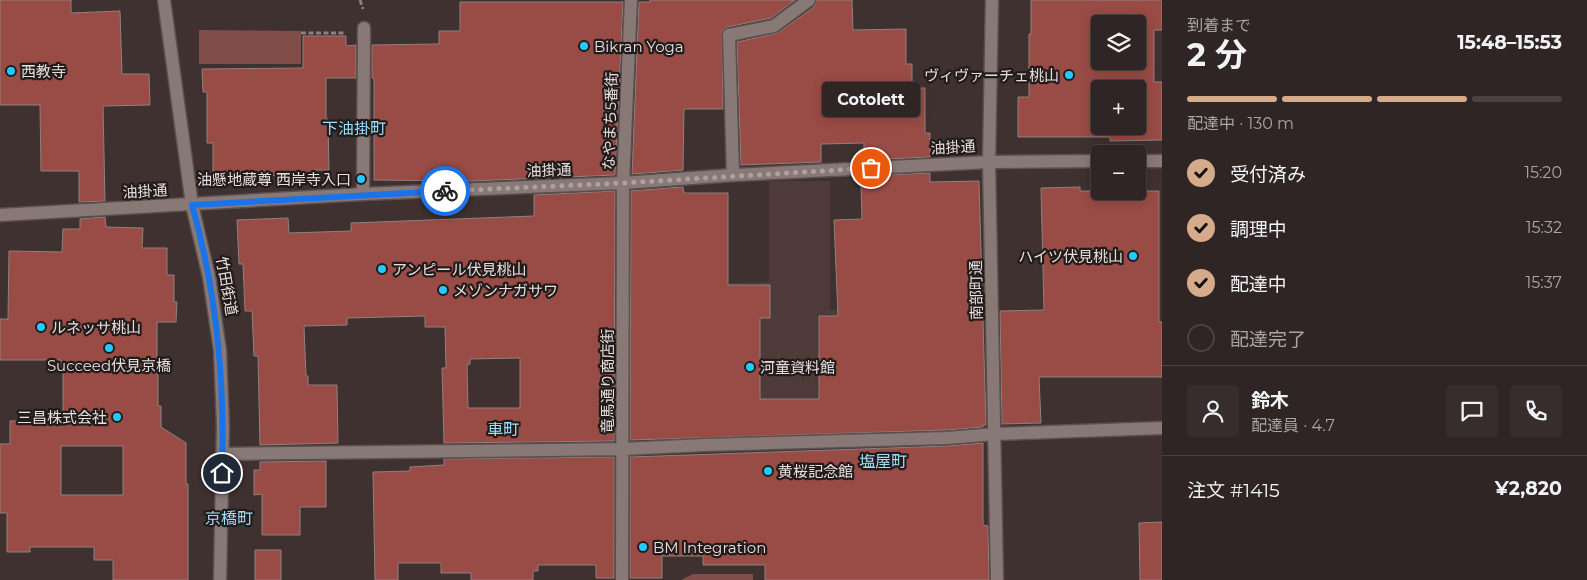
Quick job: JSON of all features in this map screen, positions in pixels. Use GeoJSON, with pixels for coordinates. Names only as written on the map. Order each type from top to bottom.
{"type":"FeatureCollection","features":[{"type":"Feature","properties":{"kind":"street","name":"竹田街道"},"geometry":{"type":"LineString","coordinates":[[164,0],[192,205],[209,277],[218,336],[223,395],[220,580]]}},
{"type":"Feature","properties":{"kind":"street","name":"なやまち5番街"},"geometry":{"type":"LineString","coordinates":[[623,183],[631,0]]}},
{"type":"Feature","properties":{"kind":"street"},"geometry":{"type":"LineString","coordinates":[[733,175],[729,35],[774,26],[809,0]]}},
{"type":"Feature","properties":{"kind":"street","name":"南部町通"},"geometry":{"type":"LineString","coordinates":[[992,0],[989,162],[997,580]]}},
{"type":"Feature","properties":{"kind":"street"},"geometry":{"type":"LineString","coordinates":[[363,194],[364,30]]}},
{"type":"Feature","properties":{"kind":"street","name":"油掛通"},"geometry":{"type":"LineString","coordinates":[[0,214],[192,205],[363,194],[623,183],[733,175],[989,162],[1091,161]]}},
{"type":"Feature","properties":{"kind":"street"},"geometry":{"type":"LineString","coordinates":[[1146,161],[1162,161]]}},
{"type":"Feature","properties":{"kind":"street","name":"竜馬通り商店街"},"geometry":{"type":"LineString","coordinates":[[622,580],[623,183]]}},
{"type":"Feature","properties":{"kind":"street"},"geometry":{"type":"LineString","coordinates":[[223,454],[623,449],[947,438],[995,434],[1162,428]]}},
{"type":"Feature","properties":{"kind":"path"},"geometry":{"type":"LineString","coordinates":[[301,33],[364,30]]}},
{"type":"Feature","properties":{"kind":"shaded area"},"geometry":{"type":"Polygon","coordinates":[[[199,30],[301,31],[301,64],[199,64],[199,30]]]}},
{"type":"Feature","properties":{"kind":"shaded area"},"geometry":{"type":"Polygon","coordinates":[[[769,181],[830,181],[830,310],[887,310],[886,432],[730,432],[730,283],[769,282],[769,181]]]}},
{"type":"Feature","properties":{"kind":"shaded area"},"geometry":{"type":"Polygon","coordinates":[[[693,574],[753,574],[753,580],[681,580],[693,574]]]}},
{"type":"Feature","properties":{"kind":"building"},"geometry":{"type":"Polygon","coordinates":[[[0,0],[71,0],[71,13],[120,11],[122,74],[149,74],[150,105],[103,106],[105,201],[79,202],[79,171],[41,171],[40,105],[0,105],[0,0]]]}},
{"type":"Feature","properties":{"kind":"building"},"geometry":{"type":"Polygon","coordinates":[[[650,0],[795,0],[771,18],[727,27],[722,31],[723,109],[684,109],[683,170],[632,174],[639,2],[650,2],[650,0]]]}},
{"type":"Feature","properties":{"kind":"building"},"geometry":{"type":"Polygon","coordinates":[[[817,0],[852,0],[853,30],[906,29],[906,64],[912,64],[912,88],[925,88],[925,133],[930,133],[930,157],[864,160],[864,143],[821,144],[821,162],[741,165],[737,42],[778,33],[814,7],[817,0]]]}},
{"type":"Feature","properties":{"kind":"building"},"geometry":{"type":"Polygon","coordinates":[[[1031,0],[1162,0],[1162,30],[1154,30],[1154,82],[1162,82],[1162,140],[1110,141],[1110,137],[1018,137],[1018,97],[1029,97],[1029,34],[1031,34],[1031,0]]]}},
{"type":"Feature","properties":{"kind":"building"},"geometry":{"type":"Polygon","coordinates":[[[460,2],[623,2],[615,175],[471,181],[374,180],[374,78],[372,78],[372,45],[439,44],[439,31],[460,31],[460,2]]]}},
{"type":"Feature","properties":{"kind":"building"},"geometry":{"type":"Polygon","coordinates":[[[303,36],[346,36],[346,46],[356,45],[356,78],[326,78],[329,170],[312,170],[312,175],[213,176],[213,143],[207,143],[207,92],[203,92],[202,69],[303,68],[303,36]]]}},
{"type":"Feature","properties":{"kind":"building"},"geometry":{"type":"Polygon","coordinates":[[[930,173],[930,182],[979,181],[986,425],[983,425],[983,427],[947,430],[630,440],[631,191],[683,187],[684,193],[728,193],[728,285],[770,285],[770,318],[760,318],[760,399],[819,399],[819,316],[838,316],[834,220],[862,219],[861,184],[865,184],[864,176],[930,173]]]}},
{"type":"Feature","properties":{"kind":"building"},"geometry":{"type":"Polygon","coordinates":[[[1080,187],[1080,191],[1091,191],[1091,200],[1146,200],[1146,191],[1159,191],[1159,322],[1162,322],[1162,377],[1039,377],[1041,423],[1002,424],[1000,311],[1044,310],[1041,188],[1080,187]]]}},
{"type":"Feature","properties":{"kind":"building"},"geometry":{"type":"Polygon","coordinates":[[[615,191],[614,441],[444,443],[442,368],[446,368],[445,327],[425,327],[425,316],[347,318],[347,325],[304,326],[308,385],[337,385],[338,443],[260,445],[258,356],[254,356],[252,311],[245,311],[243,264],[239,264],[237,220],[288,218],[289,233],[351,231],[351,223],[534,216],[534,195],[615,191]],[[520,358],[470,359],[470,364],[467,365],[468,408],[520,408],[520,358]]]}},
{"type":"Feature","properties":{"kind":"building"},"geometry":{"type":"Polygon","coordinates":[[[105,217],[106,227],[143,228],[142,248],[167,248],[167,275],[174,275],[174,302],[177,302],[176,322],[157,322],[158,406],[161,406],[161,427],[186,443],[188,580],[113,580],[113,560],[94,560],[94,547],[30,547],[30,552],[7,552],[7,513],[0,513],[0,444],[10,444],[10,421],[63,421],[63,370],[61,370],[61,360],[0,360],[0,319],[8,319],[9,251],[62,252],[63,229],[80,229],[80,219],[105,217]],[[61,446],[61,495],[123,495],[123,446],[61,446]]]}},
{"type":"Feature","properties":{"kind":"building"},"geometry":{"type":"Polygon","coordinates":[[[983,443],[983,525],[988,526],[989,580],[765,580],[765,565],[703,565],[703,556],[662,556],[662,578],[630,578],[630,457],[947,446],[983,443]]]}},
{"type":"Feature","properties":{"kind":"building"},"geometry":{"type":"Polygon","coordinates":[[[614,457],[614,578],[596,578],[596,565],[538,565],[538,571],[533,571],[533,580],[471,580],[471,573],[441,573],[441,563],[398,563],[398,580],[375,580],[373,472],[410,471],[410,467],[444,465],[444,459],[614,457]]]}},
{"type":"Feature","properties":{"kind":"building"},"geometry":{"type":"Polygon","coordinates":[[[326,461],[326,507],[300,507],[300,535],[262,535],[262,494],[254,495],[254,470],[260,470],[260,462],[326,461]]]}},
{"type":"Feature","properties":{"kind":"building"},"geometry":{"type":"Polygon","coordinates":[[[1162,522],[1162,580],[1140,580],[1139,523],[1162,522]]]}},
{"type":"Feature","properties":{"kind":"building"},"geometry":{"type":"Polygon","coordinates":[[[255,550],[281,550],[281,580],[255,580],[255,550]]]}},
{"type":"Feature","properties":{"kind":"way so far"},"geometry":{"type":"LineString","coordinates":[[445,191],[623,183],[871,168]]}},
{"type":"Feature","properties":{"kind":"place","name":"Bikran Yoga"},"geometry":{"type":"Point","coordinates":[584,46]}},
{"type":"Feature","properties":{"kind":"place","name":"西教寺"},"geometry":{"type":"Point","coordinates":[11,71]}},
{"type":"Feature","properties":{"kind":"place","name":"ヴィヴァーチェ桃山"},"geometry":{"type":"Point","coordinates":[1069,75]}},
{"type":"Feature","properties":{"kind":"place","name":"Cotolett"},"geometry":{"type":"Point","coordinates":[871,168]}},
{"type":"Feature","properties":{"kind":"place","name":"油懸地蔵尊 西岸寺入口"},"geometry":{"type":"Point","coordinates":[361,179]}},
{"type":"Feature","properties":{"kind":"place","name":"ハイツ伏見桃山"},"geometry":{"type":"Point","coordinates":[1133,256]}},
{"type":"Feature","properties":{"kind":"place","name":"アンピール伏見桃山"},"geometry":{"type":"Point","coordinates":[382,269]}},
{"type":"Feature","properties":{"kind":"place","name":"メゾンナガサワ"},"geometry":{"type":"Point","coordinates":[443,290]}},
{"type":"Feature","properties":{"kind":"place","name":"ルネッサ桃山"},"geometry":{"type":"Point","coordinates":[41,327]}},
{"type":"Feature","properties":{"kind":"place","name":"Succeed伏見京橋"},"geometry":{"type":"Point","coordinates":[109,348]}},
{"type":"Feature","properties":{"kind":"place","name":"河童資料館"},"geometry":{"type":"Point","coordinates":[750,367]}},
{"type":"Feature","properties":{"kind":"place","name":"三昌株式会社"},"geometry":{"type":"Point","coordinates":[117,417]}},
{"type":"Feature","properties":{"kind":"place","name":"黄桜記念館"},"geometry":{"type":"Point","coordinates":[768,471]}},
{"type":"Feature","properties":{"kind":"place","name":"BM Integration"},"geometry":{"type":"Point","coordinates":[643,547]}},
{"type":"Feature","properties":{"kind":"district","name":"下油掛町"},"geometry":{"type":"Point","coordinates":[354,128]}},
{"type":"Feature","properties":{"kind":"district","name":"車町"},"geometry":{"type":"Point","coordinates":[503,429]}},
{"type":"Feature","properties":{"kind":"district","name":"塩屋町"},"geometry":{"type":"Point","coordinates":[883,461]}},
{"type":"Feature","properties":{"kind":"district","name":"京橋町"},"geometry":{"type":"Point","coordinates":[229,518]}},
{"type":"Feature","properties":{"kind":"route"},"geometry":{"type":"LineString","coordinates":[[222,473],[224,424],[218,336],[209,277],[192,205],[363,194],[445,191]]}}]}
